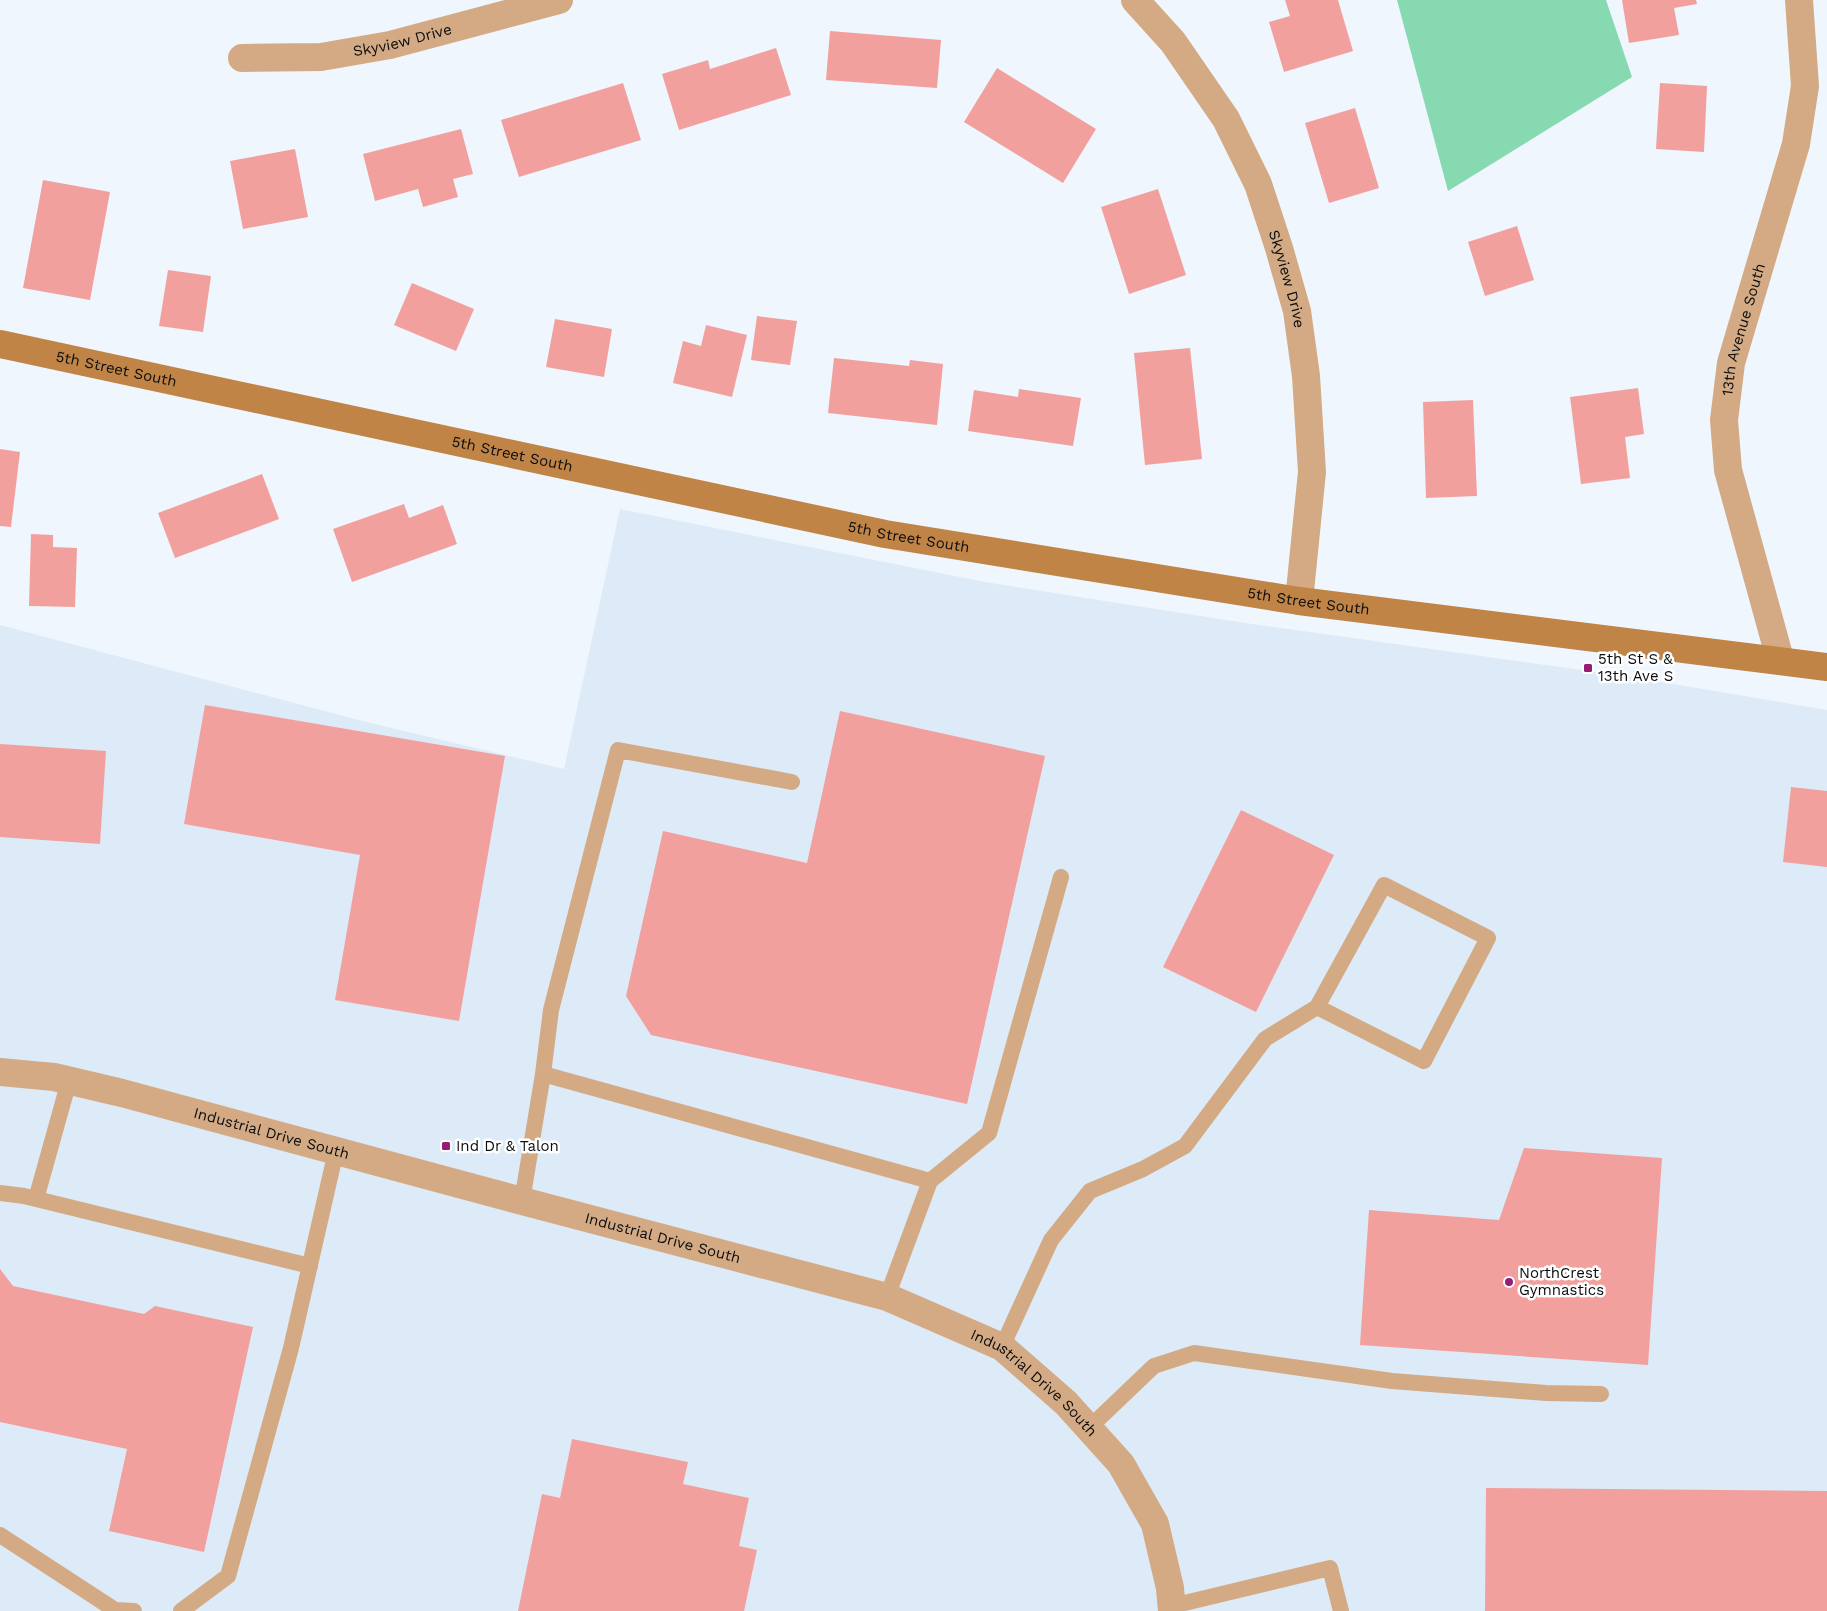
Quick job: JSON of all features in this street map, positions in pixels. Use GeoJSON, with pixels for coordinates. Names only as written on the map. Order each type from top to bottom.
{"type":"FeatureCollection","features":[{"type":"Feature","properties":{"kind":"street","name":"Skyview Drive"},"geometry":{"type":"LineString","coordinates":[[242,58],[321,57],[390,45],[559,0]]}},
{"type":"Feature","properties":{"kind":"street","name":"Skyview Drive"},"geometry":{"type":"LineString","coordinates":[[1134,0],[1173,42],[1226,120],[1258,184],[1297,311],[1306,376],[1312,472],[1299,601]]}},
{"type":"Feature","properties":{"kind":"street","name":"13th Avenue South"},"geometry":{"type":"LineString","coordinates":[[1780,660],[1728,470],[1724,420],[1730,363],[1796,144],[1806,86],[1799,0]]}},
{"type":"Feature","properties":{"kind":"street","name":"5th Street South"},"geometry":{"type":"LineString","coordinates":[[0,344],[886,534],[1299,601],[1827,667]]}},
{"type":"Feature","properties":{"kind":"street","name":"Industrial Drive South"},"geometry":{"type":"LineString","coordinates":[[0,1072],[54,1077],[122,1093],[887,1297],[1002,1347],[1066,1403],[1121,1464],[1155,1524],[1170,1588],[1172,1608]]}},
{"type":"Feature","properties":{"kind":"lane"},"geometry":{"type":"LineString","coordinates":[[522,1201],[544,1074],[552,1010],[618,750],[792,782]]}},
{"type":"Feature","properties":{"kind":"lane"},"geometry":{"type":"LineString","coordinates":[[887,1297],[930,1180],[989,1133],[1061,878]]}},
{"type":"Feature","properties":{"kind":"lane"},"geometry":{"type":"LineString","coordinates":[[1002,1347],[1051,1240],[1090,1191],[1142,1169],[1185,1146],[1266,1039],[1317,1007],[1384,885],[1488,938],[1424,1061],[1317,1007]]}},
{"type":"Feature","properties":{"kind":"lane"},"geometry":{"type":"LineString","coordinates":[[544,1074],[930,1180]]}},
{"type":"Feature","properties":{"kind":"lane"},"geometry":{"type":"LineString","coordinates":[[36,1199],[69,1081]]}},
{"type":"Feature","properties":{"kind":"lane"},"geometry":{"type":"LineString","coordinates":[[180,1611],[228,1576],[291,1348],[336,1151]]}},
{"type":"Feature","properties":{"kind":"lane"},"geometry":{"type":"LineString","coordinates":[[0,1193],[36,1199],[310,1266]]}},
{"type":"Feature","properties":{"kind":"lane"},"geometry":{"type":"LineString","coordinates":[[1089,1428],[1154,1366],[1194,1353],[1392,1381],[1546,1393],[1601,1394]]}},
{"type":"Feature","properties":{"kind":"lane"},"geometry":{"type":"LineString","coordinates":[[0,1535],[115,1610],[134,1611]]}},
{"type":"Feature","properties":{"kind":"lane"},"geometry":{"type":"LineString","coordinates":[[1172,1608],[1330,1568],[1341,1611]]}},
{"type":"Feature","properties":{"kind":"shaded area"},"geometry":{"type":"Polygon","coordinates":[[[620,509],[985,582],[1245,623],[1625,676],[1827,710],[1827,1611],[0,1611],[0,625],[362,721],[564,769],[620,509]]]}},
{"type":"Feature","properties":{"kind":"green space"},"geometry":{"type":"Polygon","coordinates":[[[1397,0],[1606,0],[1632,77],[1448,191],[1397,0]]]}},
{"type":"Feature","properties":{"kind":"building"},"geometry":{"type":"Polygon","coordinates":[[[1285,0],[1338,0],[1353,51],[1284,72],[1269,22],[1290,16],[1285,0]]]}},
{"type":"Feature","properties":{"kind":"building"},"geometry":{"type":"Polygon","coordinates":[[[1622,0],[1696,0],[1697,4],[1674,8],[1679,35],[1629,43],[1622,0]]]}},
{"type":"Feature","properties":{"kind":"building"},"geometry":{"type":"Polygon","coordinates":[[[830,31],[941,40],[937,88],[826,80],[830,31]]]}},
{"type":"Feature","properties":{"kind":"building"},"geometry":{"type":"Polygon","coordinates":[[[776,48],[791,95],[679,130],[662,74],[708,60],[710,69],[776,48]]]}},
{"type":"Feature","properties":{"kind":"building"},"geometry":{"type":"Polygon","coordinates":[[[997,68],[1096,129],[1063,183],[964,122],[997,68]]]}},
{"type":"Feature","properties":{"kind":"building"},"geometry":{"type":"Polygon","coordinates":[[[623,83],[641,140],[519,177],[501,120],[623,83]]]}},
{"type":"Feature","properties":{"kind":"building"},"geometry":{"type":"Polygon","coordinates":[[[1660,83],[1707,86],[1704,152],[1656,149],[1660,83]]]}},
{"type":"Feature","properties":{"kind":"building"},"geometry":{"type":"Polygon","coordinates":[[[1355,108],[1379,188],[1329,203],[1305,123],[1355,108]]]}},
{"type":"Feature","properties":{"kind":"building"},"geometry":{"type":"Polygon","coordinates":[[[461,129],[473,174],[453,179],[458,197],[423,207],[418,189],[375,201],[363,154],[461,129]]]}},
{"type":"Feature","properties":{"kind":"building"},"geometry":{"type":"Polygon","coordinates":[[[295,149],[308,217],[243,229],[230,161],[295,149]]]}},
{"type":"Feature","properties":{"kind":"building"},"geometry":{"type":"Polygon","coordinates":[[[43,180],[110,192],[90,300],[23,288],[43,180]]]}},
{"type":"Feature","properties":{"kind":"building"},"geometry":{"type":"Polygon","coordinates":[[[1158,189],[1186,275],[1129,294],[1101,207],[1158,189]]]}},
{"type":"Feature","properties":{"kind":"building"},"geometry":{"type":"Polygon","coordinates":[[[1517,226],[1534,280],[1485,296],[1468,242],[1517,226]]]}},
{"type":"Feature","properties":{"kind":"building"},"geometry":{"type":"Polygon","coordinates":[[[168,270],[211,276],[203,332],[159,326],[168,270]]]}},
{"type":"Feature","properties":{"kind":"building"},"geometry":{"type":"Polygon","coordinates":[[[412,283],[474,309],[456,351],[394,325],[412,283]]]}},
{"type":"Feature","properties":{"kind":"building"},"geometry":{"type":"Polygon","coordinates":[[[757,316],[797,321],[790,365],[751,360],[757,316]]]}},
{"type":"Feature","properties":{"kind":"building"},"geometry":{"type":"Polygon","coordinates":[[[555,319],[612,329],[604,377],[546,367],[555,319]]]}},
{"type":"Feature","properties":{"kind":"building"},"geometry":{"type":"Polygon","coordinates":[[[706,325],[747,335],[732,397],[673,383],[683,341],[701,346],[706,325]]]}},
{"type":"Feature","properties":{"kind":"building"},"geometry":{"type":"Polygon","coordinates":[[[1190,348],[1202,459],[1145,465],[1134,353],[1190,348]]]}},
{"type":"Feature","properties":{"kind":"building"},"geometry":{"type":"Polygon","coordinates":[[[834,358],[909,366],[910,360],[943,364],[937,425],[828,413],[834,358]]]}},
{"type":"Feature","properties":{"kind":"building"},"geometry":{"type":"Polygon","coordinates":[[[1638,388],[1644,434],[1625,437],[1630,478],[1581,484],[1570,397],[1638,388]]]}},
{"type":"Feature","properties":{"kind":"building"},"geometry":{"type":"Polygon","coordinates":[[[1019,389],[1081,398],[1073,446],[968,431],[974,390],[1018,397],[1019,389]]]}},
{"type":"Feature","properties":{"kind":"building"},"geometry":{"type":"Polygon","coordinates":[[[1473,400],[1477,496],[1426,498],[1423,402],[1473,400]]]}},
{"type":"Feature","properties":{"kind":"building"},"geometry":{"type":"Polygon","coordinates":[[[0,449],[20,452],[11,527],[0,526],[0,449]]]}},
{"type":"Feature","properties":{"kind":"building"},"geometry":{"type":"Polygon","coordinates":[[[262,474],[279,519],[175,558],[158,513],[262,474]]]}},
{"type":"Feature","properties":{"kind":"building"},"geometry":{"type":"Polygon","coordinates":[[[404,504],[409,518],[443,505],[457,544],[352,582],[333,529],[404,504]]]}},
{"type":"Feature","properties":{"kind":"building"},"geometry":{"type":"Polygon","coordinates":[[[31,534],[53,535],[53,547],[77,548],[75,607],[29,606],[31,534]]]}},
{"type":"Feature","properties":{"kind":"building"},"geometry":{"type":"Polygon","coordinates":[[[205,705],[505,756],[459,1021],[335,1000],[360,855],[184,824],[205,705]]]}},
{"type":"Feature","properties":{"kind":"building"},"geometry":{"type":"Polygon","coordinates":[[[840,711],[1045,756],[967,1104],[651,1035],[626,996],[663,831],[807,863],[840,711]]]}},
{"type":"Feature","properties":{"kind":"building"},"geometry":{"type":"Polygon","coordinates":[[[0,744],[106,751],[100,844],[0,837],[0,744]]]}},
{"type":"Feature","properties":{"kind":"building"},"geometry":{"type":"Polygon","coordinates":[[[1791,787],[1827,791],[1827,867],[1783,862],[1791,787]]]}},
{"type":"Feature","properties":{"kind":"building"},"geometry":{"type":"Polygon","coordinates":[[[1241,810],[1334,855],[1256,1012],[1163,967],[1241,810]]]}},
{"type":"Feature","properties":{"kind":"building","name":"NorthCrest Gymnastics"},"geometry":{"type":"Polygon","coordinates":[[[1524,1148],[1662,1158],[1648,1365],[1360,1345],[1369,1210],[1499,1220],[1524,1148]]]}},
{"type":"Feature","properties":{"kind":"building"},"geometry":{"type":"Polygon","coordinates":[[[0,1269],[13,1286],[144,1314],[155,1306],[253,1327],[204,1552],[109,1531],[127,1449],[0,1422],[0,1269]]]}},
{"type":"Feature","properties":{"kind":"building"},"geometry":{"type":"Polygon","coordinates":[[[572,1439],[688,1462],[683,1484],[749,1498],[739,1546],[757,1550],[744,1611],[518,1611],[542,1494],[560,1498],[572,1439]]]}},
{"type":"Feature","properties":{"kind":"building"},"geometry":{"type":"Polygon","coordinates":[[[1486,1488],[1827,1491],[1827,1611],[1485,1611],[1486,1488]]]}},
{"type":"Feature","properties":{"kind":"place","name":"5th St S & 13th Ave S"},"geometry":{"type":"Point","coordinates":[1588,668]}},
{"type":"Feature","properties":{"kind":"place","name":"Ind Dr & Talon"},"geometry":{"type":"Point","coordinates":[446,1146]}},
{"type":"Feature","properties":{"kind":"place","name":"NorthCrest Gymnastics"},"geometry":{"type":"Point","coordinates":[1509,1282]}}]}
